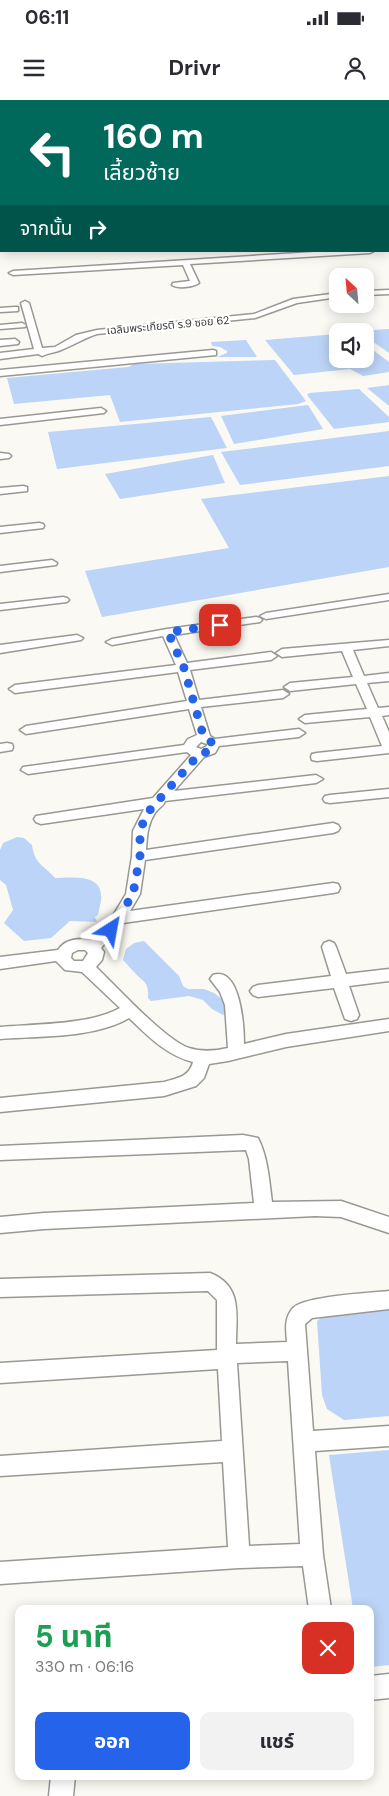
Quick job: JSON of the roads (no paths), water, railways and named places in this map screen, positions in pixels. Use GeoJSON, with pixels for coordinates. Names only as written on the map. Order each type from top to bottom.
{"type":"FeatureCollection","features":[{"type":"Feature","properties":{"kind":"street"},"geometry":{"type":"LineString","coordinates":[[13,273],[186,264],[356,252]]}},
{"type":"Feature","properties":{"kind":"street"},"geometry":{"type":"LineString","coordinates":[[176,285],[194,283],[186,264]]}},
{"type":"Feature","properties":{"kind":"street"},"geometry":{"type":"LineString","coordinates":[[374,293],[389,292]]}},
{"type":"Feature","properties":{"kind":"street","name":"เฉลิมพระเกียรติ ร.9 ซอย 62"},"geometry":{"type":"LineString","coordinates":[[0,356],[57,350],[79,337],[97,332],[255,316],[296,301],[329,296]]}},
{"type":"Feature","properties":{"kind":"street"},"geometry":{"type":"LineString","coordinates":[[26,303],[28,319],[38,348],[42,352]]}},
{"type":"Feature","properties":{"kind":"street"},"geometry":{"type":"LineString","coordinates":[[0,310],[15,309]]}},
{"type":"Feature","properties":{"kind":"street"},"geometry":{"type":"LineString","coordinates":[[0,327],[22,325]]}},
{"type":"Feature","properties":{"kind":"street"},"geometry":{"type":"LineString","coordinates":[[0,344],[15,342]]}},
{"type":"Feature","properties":{"kind":"street"},"geometry":{"type":"LineString","coordinates":[[0,372],[213,353]]}},
{"type":"Feature","properties":{"kind":"street"},"geometry":{"type":"LineString","coordinates":[[0,422],[102,411]]}},
{"type":"Feature","properties":{"kind":"street"},"geometry":{"type":"LineString","coordinates":[[0,491],[23,489]]}},
{"type":"Feature","properties":{"kind":"street"},"geometry":{"type":"LineString","coordinates":[[0,530],[39,526]]}},
{"type":"Feature","properties":{"kind":"street"},"geometry":{"type":"LineString","coordinates":[[0,569],[52,563]]}},
{"type":"Feature","properties":{"kind":"street"},"geometry":{"type":"LineString","coordinates":[[112,642],[389,598]]}},
{"type":"Feature","properties":{"kind":"street"},"geometry":{"type":"LineString","coordinates":[[0,607],[63,600]]}},
{"type":"Feature","properties":{"kind":"street"},"geometry":{"type":"LineString","coordinates":[[168,632],[184,668],[209,741]]}},
{"type":"Feature","properties":{"kind":"street"},"geometry":{"type":"LineString","coordinates":[[0,649],[77,638]]}},
{"type":"Feature","properties":{"kind":"street"},"geometry":{"type":"LineString","coordinates":[[15,689],[184,668],[277,654],[389,643]]}},
{"type":"Feature","properties":{"kind":"street"},"geometry":{"type":"LineString","coordinates":[[317,757],[389,748],[346,647]]}},
{"type":"Feature","properties":{"kind":"street"},"geometry":{"type":"LineString","coordinates":[[26,730],[389,677]]}},
{"type":"Feature","properties":{"kind":"street"},"geometry":{"type":"LineString","coordinates":[[305,719],[389,711]]}},
{"type":"Feature","properties":{"kind":"street"},"geometry":{"type":"LineString","coordinates":[[195,750],[190,744],[193,740],[209,741],[299,733]]}},
{"type":"Feature","properties":{"kind":"street"},"geometry":{"type":"LineString","coordinates":[[28,770],[195,750]]}},
{"type":"Feature","properties":{"kind":"street"},"geometry":{"type":"LineString","coordinates":[[93,948],[120,918],[133,894],[140,856],[140,831],[149,811],[161,800],[195,750]]}},
{"type":"Feature","properties":{"kind":"street"},"geometry":{"type":"LineString","coordinates":[[41,819],[161,800],[316,779]]}},
{"type":"Feature","properties":{"kind":"street"},"geometry":{"type":"LineString","coordinates":[[330,799],[389,793]]}},
{"type":"Feature","properties":{"kind":"street"},"geometry":{"type":"LineString","coordinates":[[140,856],[333,828]]}},
{"type":"Feature","properties":{"kind":"street"},"geometry":{"type":"LineString","coordinates":[[120,918],[333,888]]}},
{"type":"Feature","properties":{"kind":"street"},"geometry":{"type":"LineString","coordinates":[[78,944],[89,945],[96,952],[94,960],[86,967],[75,968],[70,966],[66,963],[63,956],[68,948],[78,944]]}},
{"type":"Feature","properties":{"kind":"street"},"geometry":{"type":"LineString","coordinates":[[329,947],[351,1015]]}},
{"type":"Feature","properties":{"kind":"street"},"geometry":{"type":"LineString","coordinates":[[0,963],[63,956]]}},
{"type":"Feature","properties":{"kind":"street"},"geometry":{"type":"LineString","coordinates":[[86,967],[167,1044],[179,1052],[203,1057],[236,1053],[307,1036],[389,1025]]}},
{"type":"Feature","properties":{"kind":"street"},"geometry":{"type":"LineString","coordinates":[[258,991],[389,975]]}},
{"type":"Feature","properties":{"kind":"street"},"geometry":{"type":"LineString","coordinates":[[218,979],[232,996],[235,1008],[236,1053]]}},
{"type":"Feature","properties":{"kind":"street"},"geometry":{"type":"LineString","coordinates":[[0,1033],[91,1025],[111,1021],[130,1010]]}},
{"type":"Feature","properties":{"kind":"street"},"geometry":{"type":"LineString","coordinates":[[0,1105],[164,1089],[190,1081],[198,1073],[203,1057]]}},
{"type":"Feature","properties":{"kind":"street"},"geometry":{"type":"LineString","coordinates":[[0,1153],[252,1143],[258,1159],[264,1209]]}},
{"type":"Feature","properties":{"kind":"street"},"geometry":{"type":"LineString","coordinates":[[0,1225],[264,1209],[341,1209],[389,1225]]}},
{"type":"Feature","properties":{"kind":"street"},"geometry":{"type":"LineString","coordinates":[[0,1288],[210,1282],[222,1290],[226,1299],[227,1356],[239,1557]]}},
{"type":"Feature","properties":{"kind":"street"},"geometry":{"type":"LineString","coordinates":[[319,1605],[312,1555],[295,1323],[300,1314],[310,1309],[389,1300]]}},
{"type":"Feature","properties":{"kind":"street"},"geometry":{"type":"LineString","coordinates":[[0,1372],[297,1351]]}},
{"type":"Feature","properties":{"kind":"street"},"geometry":{"type":"LineString","coordinates":[[304,1442],[389,1436]]}},
{"type":"Feature","properties":{"kind":"street"},"geometry":{"type":"LineString","coordinates":[[0,1466],[232,1451]]}},
{"type":"Feature","properties":{"kind":"street"},"geometry":{"type":"LineString","coordinates":[[0,1573],[239,1557],[312,1555]]}},
{"type":"Feature","properties":{"kind":"street"},"geometry":{"type":"LineString","coordinates":[[374,1688],[389,1686]]}},
{"type":"Feature","properties":{"kind":"street"},"geometry":{"type":"LineString","coordinates":[[61,1796],[63,1780]]}},
{"type":"Feature","properties":{"kind":"water"},"geometry":{"type":"Polygon","coordinates":[[[389,329],[389,353],[374,342],[374,330],[389,329]]]}},
{"type":"Feature","properties":{"kind":"water"},"geometry":{"type":"Polygon","coordinates":[[[329,335],[329,368],[374,368],[374,351],[389,362],[389,372],[363,376],[350,369],[294,375],[265,340],[329,335]]]}},
{"type":"Feature","properties":{"kind":"water"},"geometry":{"type":"Polygon","coordinates":[[[246,340],[257,357],[217,357],[227,353],[227,351],[220,347],[212,346],[211,342],[246,340]]]}},
{"type":"Feature","properties":{"kind":"water"},"geometry":{"type":"Polygon","coordinates":[[[275,360],[306,401],[298,404],[120,422],[110,395],[14,404],[7,378],[128,367],[134,364],[275,360]]]}},
{"type":"Feature","properties":{"kind":"water"},"geometry":{"type":"Polygon","coordinates":[[[389,385],[389,406],[367,388],[389,385]]]}},
{"type":"Feature","properties":{"kind":"water"},"geometry":{"type":"Polygon","coordinates":[[[359,389],[389,417],[389,422],[334,429],[307,395],[309,393],[359,389]]]}},
{"type":"Feature","properties":{"kind":"water"},"geometry":{"type":"Polygon","coordinates":[[[308,405],[323,429],[234,444],[221,416],[308,405]]]}},
{"type":"Feature","properties":{"kind":"water"},"geometry":{"type":"Polygon","coordinates":[[[211,417],[227,448],[57,469],[48,432],[211,417]]]}},
{"type":"Feature","properties":{"kind":"water"},"geometry":{"type":"Polygon","coordinates":[[[389,431],[389,466],[240,485],[221,452],[389,431]]]}},
{"type":"Feature","properties":{"kind":"water"},"geometry":{"type":"Polygon","coordinates":[[[213,455],[225,483],[120,499],[105,474],[213,455]]]}},
{"type":"Feature","properties":{"kind":"water"},"geometry":{"type":"Polygon","coordinates":[[[389,476],[389,567],[102,617],[85,571],[229,548],[201,499],[389,476]]]}},
{"type":"Feature","properties":{"kind":"water"},"geometry":{"type":"Polygon","coordinates":[[[17,837],[24,838],[32,845],[37,861],[55,878],[83,878],[95,883],[99,888],[101,897],[98,915],[95,917],[97,922],[70,921],[51,938],[24,941],[4,923],[13,910],[6,885],[0,880],[0,850],[3,843],[17,837]]]}},
{"type":"Feature","properties":{"kind":"water"},"geometry":{"type":"Polygon","coordinates":[[[144,941],[179,976],[183,986],[188,989],[204,989],[214,993],[227,1003],[230,1012],[223,1015],[212,1009],[203,1000],[189,996],[151,1001],[148,998],[147,985],[123,960],[126,949],[134,943],[144,941]]]}},
{"type":"Feature","properties":{"kind":"water"},"geometry":{"type":"Polygon","coordinates":[[[389,1308],[389,1416],[344,1420],[327,1409],[322,1395],[317,1321],[327,1314],[389,1308]]]}},
{"type":"Feature","properties":{"kind":"water"},"geometry":{"type":"Polygon","coordinates":[[[389,1450],[389,1665],[374,1667],[374,1605],[352,1605],[329,1455],[389,1450]]]}}]}
